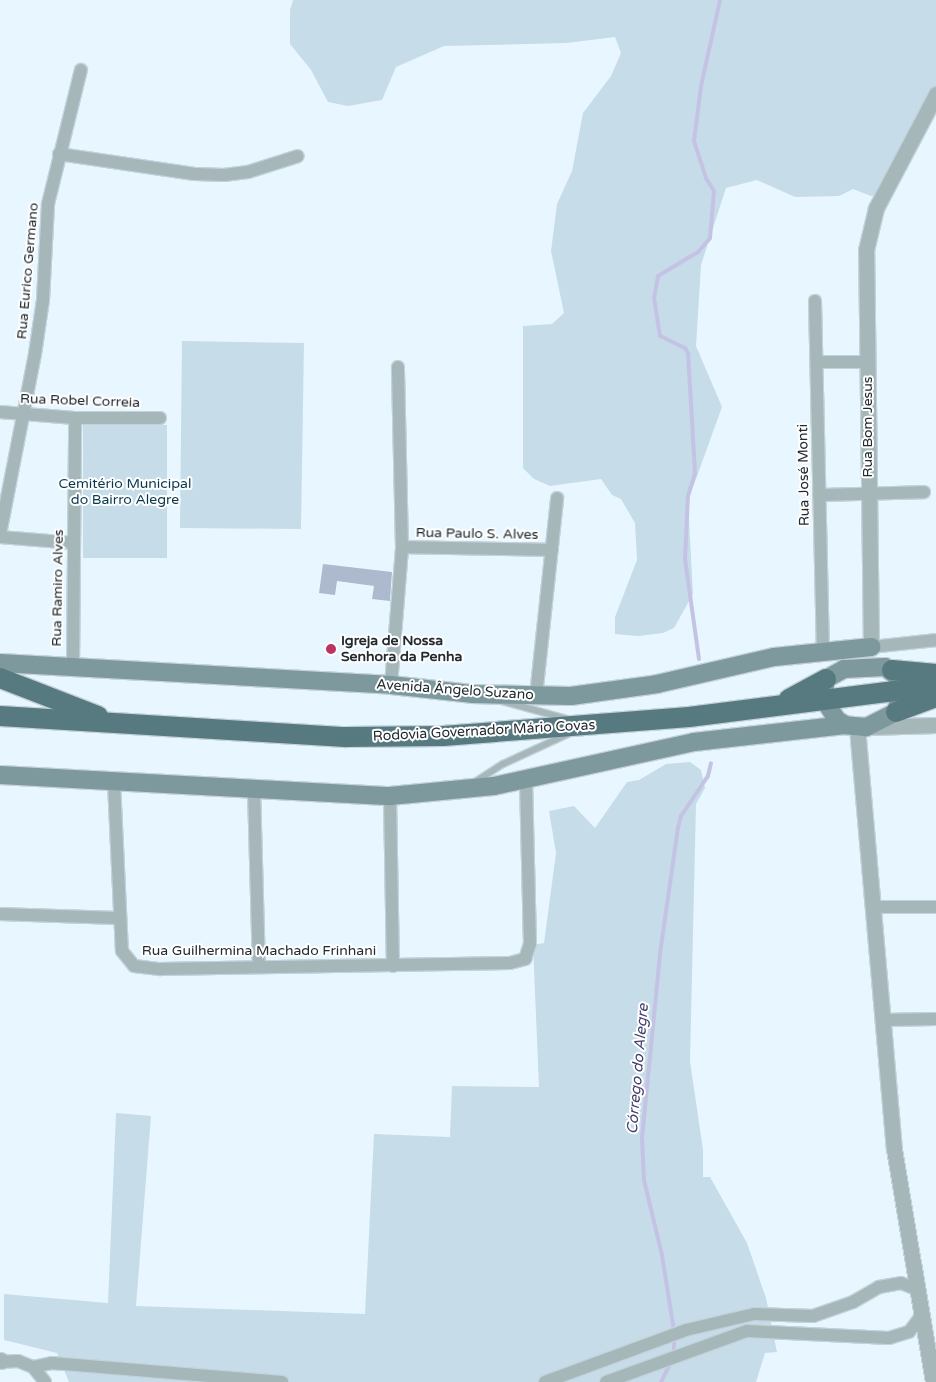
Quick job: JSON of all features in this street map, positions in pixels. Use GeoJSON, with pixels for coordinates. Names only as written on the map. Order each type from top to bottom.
{"type":"FeatureCollection","features":[{"type":"Feature","properties":{"kind":"highway"},"geometry":{"type":"LineString","coordinates":[[888,668],[936,674]]}},
{"type":"Feature","properties":{"kind":"highway"},"geometry":{"type":"LineString","coordinates":[[0,678],[119,723]]}},
{"type":"Feature","properties":{"kind":"highway","name":"Rodovia Governador Mário Covas"},"geometry":{"type":"LineString","coordinates":[[0,716],[344,737],[443,736],[592,725],[777,706],[841,711],[902,689],[936,686]]}},
{"type":"Feature","properties":{"kind":"highway"},"geometry":{"type":"LineString","coordinates":[[896,712],[936,697]]}},
{"type":"Feature","properties":{"kind":"main road","name":"Avenida Ângelo Suzano"},"geometry":{"type":"LineString","coordinates":[[0,664],[391,685],[472,694],[536,696],[603,693],[657,684],[735,664],[823,649],[871,647]]}},
{"type":"Feature","properties":{"kind":"main road"},"geometry":{"type":"LineString","coordinates":[[0,775],[114,783],[390,796],[461,791],[841,711],[896,712],[902,689],[871,647],[856,668]]}},
{"type":"Feature","properties":{"kind":"main road"},"geometry":{"type":"LineString","coordinates":[[841,711],[833,673],[856,668],[888,668]]}},
{"type":"Feature","properties":{"kind":"street","name":"Rua Eurico Germano"},"geometry":{"type":"LineString","coordinates":[[0,535],[42,309],[48,204],[81,70]]}},
{"type":"Feature","properties":{"kind":"street","name":"Rua Bom Jesus"},"geometry":{"type":"LineString","coordinates":[[871,647],[866,250],[876,208],[936,94]]}},
{"type":"Feature","properties":{"kind":"street"},"geometry":{"type":"LineString","coordinates":[[59,154],[195,174],[224,175],[248,172],[298,156]]}},
{"type":"Feature","properties":{"kind":"street","name":"Rua José Monti"},"geometry":{"type":"LineString","coordinates":[[815,301],[818,362],[823,649]]}},
{"type":"Feature","properties":{"kind":"street"},"geometry":{"type":"LineString","coordinates":[[818,362],[868,362]]}},
{"type":"Feature","properties":{"kind":"street"},"geometry":{"type":"LineString","coordinates":[[391,685],[402,548],[398,367]]}},
{"type":"Feature","properties":{"kind":"street","name":"Rua Robel Correia"},"geometry":{"type":"LineString","coordinates":[[0,412],[75,418],[160,418]]}},
{"type":"Feature","properties":{"kind":"street","name":"Rua Ramiro Alves"},"geometry":{"type":"LineString","coordinates":[[73,668],[75,418]]}},
{"type":"Feature","properties":{"kind":"street"},"geometry":{"type":"LineString","coordinates":[[819,495],[924,492]]}},
{"type":"Feature","properties":{"kind":"street"},"geometry":{"type":"LineString","coordinates":[[536,696],[557,498]]}},
{"type":"Feature","properties":{"kind":"street"},"geometry":{"type":"LineString","coordinates":[[0,535],[74,543]]}},
{"type":"Feature","properties":{"kind":"street","name":"Rua Paulo S. Alves"},"geometry":{"type":"LineString","coordinates":[[402,548],[552,550]]}},
{"type":"Feature","properties":{"kind":"street","name":"Avenida Ângelo Suzano"},"geometry":{"type":"LineString","coordinates":[[871,647],[936,640]]}},
{"type":"Feature","properties":{"kind":"street"},"geometry":{"type":"LineString","coordinates":[[933,1382],[894,1149],[874,907],[841,711],[936,725]]}},
{"type":"Feature","properties":{"kind":"street","name":"Rua Guilhermina Machado Frinhani"},"geometry":{"type":"LineString","coordinates":[[114,783],[122,952],[134,966],[160,969],[510,964],[525,959],[530,944],[526,778]]}},
{"type":"Feature","properties":{"kind":"street"},"geometry":{"type":"LineString","coordinates":[[254,790],[259,967]]}},
{"type":"Feature","properties":{"kind":"street"},"geometry":{"type":"LineString","coordinates":[[390,796],[394,966]]}},
{"type":"Feature","properties":{"kind":"street"},"geometry":{"type":"LineString","coordinates":[[874,907],[936,907]]}},
{"type":"Feature","properties":{"kind":"street"},"geometry":{"type":"LineString","coordinates":[[0,914],[119,918]]}},
{"type":"Feature","properties":{"kind":"street"},"geometry":{"type":"LineString","coordinates":[[883,1020],[936,1019]]}},
{"type":"Feature","properties":{"kind":"street"},"geometry":{"type":"LineString","coordinates":[[545,1382],[686,1330],[754,1314],[813,1316],[852,1302],[879,1287],[901,1283],[916,1289]]}},
{"type":"Feature","properties":{"kind":"street"},"geometry":{"type":"LineString","coordinates":[[606,1382],[747,1331],[890,1338],[909,1332],[921,1316]]}},
{"type":"Feature","properties":{"kind":"street"},"geometry":{"type":"LineString","coordinates":[[1,1361],[18,1361],[33,1367],[45,1382]]}},
{"type":"Feature","properties":{"kind":"street"},"geometry":{"type":"LineString","coordinates":[[33,1367],[52,1363],[282,1382]]}},
{"type":"Feature","properties":{"kind":"lane"},"geometry":{"type":"LineString","coordinates":[[472,694],[592,725]]}},
{"type":"Feature","properties":{"kind":"lane"},"geometry":{"type":"LineString","coordinates":[[461,791],[503,764],[547,742],[592,725]]}},
{"type":"Feature","properties":{"kind":"green space"},"geometry":{"type":"Polygon","coordinates":[[[293,0],[936,0],[936,85],[888,194],[871,196],[853,189],[839,196],[795,197],[757,180],[726,188],[701,265],[696,346],[722,407],[688,501],[693,594],[674,628],[663,633],[638,636],[615,634],[615,617],[637,560],[635,523],[621,499],[612,495],[601,479],[550,486],[534,479],[523,468],[523,326],[552,324],[564,313],[551,251],[557,204],[572,171],[583,113],[611,76],[621,53],[615,37],[566,43],[444,46],[396,67],[382,100],[348,106],[328,102],[311,70],[290,44],[290,10],[293,0]]]}},
{"type":"Feature","properties":{"kind":"green space"},"geometry":{"type":"Polygon","coordinates":[[[182,341],[304,343],[301,529],[180,528],[182,341]]]}},
{"type":"Feature","properties":{"kind":"green space","name":"Cemitério Municipal do Bairro Alegre"},"geometry":{"type":"Polygon","coordinates":[[[83,425],[167,425],[167,558],[83,558],[83,425]]]}},
{"type":"Feature","properties":{"kind":"green space"},"geometry":{"type":"Polygon","coordinates":[[[690,762],[701,770],[705,788],[696,804],[690,1061],[703,1150],[703,1177],[710,1177],[747,1243],[766,1298],[777,1352],[765,1353],[756,1382],[69,1382],[57,1353],[4,1340],[4,1294],[108,1303],[116,1113],[151,1116],[136,1306],[365,1314],[374,1134],[450,1137],[452,1086],[539,1087],[533,945],[544,943],[556,853],[549,811],[574,806],[595,828],[627,782],[639,780],[666,764],[690,762]]]}},
{"type":"Feature","properties":{"kind":"building"},"geometry":{"type":"Polygon","coordinates":[[[323,564],[392,572],[390,601],[372,599],[374,586],[337,581],[335,595],[319,593],[323,564]]]}},
{"type":"Feature","properties":{"kind":"waterway","name":"Córrego do Alegre"},"geometry":{"type":"LineString","coordinates":[[699,659],[685,559],[688,496],[695,473],[688,353],[685,348],[660,336],[654,299],[658,276],[698,252],[710,238],[714,191],[706,178],[694,141],[701,86],[720,0]]}},
{"type":"Feature","properties":{"kind":"waterway","name":"Córrego do Alegre"},"geometry":{"type":"LineString","coordinates":[[674,1331],[662,1255],[644,1180],[642,1138],[660,954],[678,828],[681,816],[708,776],[711,763]]}},
{"type":"Feature","properties":{"kind":"waterway","name":"Córrego do Alegre"},"geometry":{"type":"LineString","coordinates":[[661,1382],[674,1357],[674,1338]]}},
{"type":"Feature","properties":{"kind":"place","name":"Igreja de Nossa Senhora da Penha"},"geometry":{"type":"Point","coordinates":[331,649]}}]}
